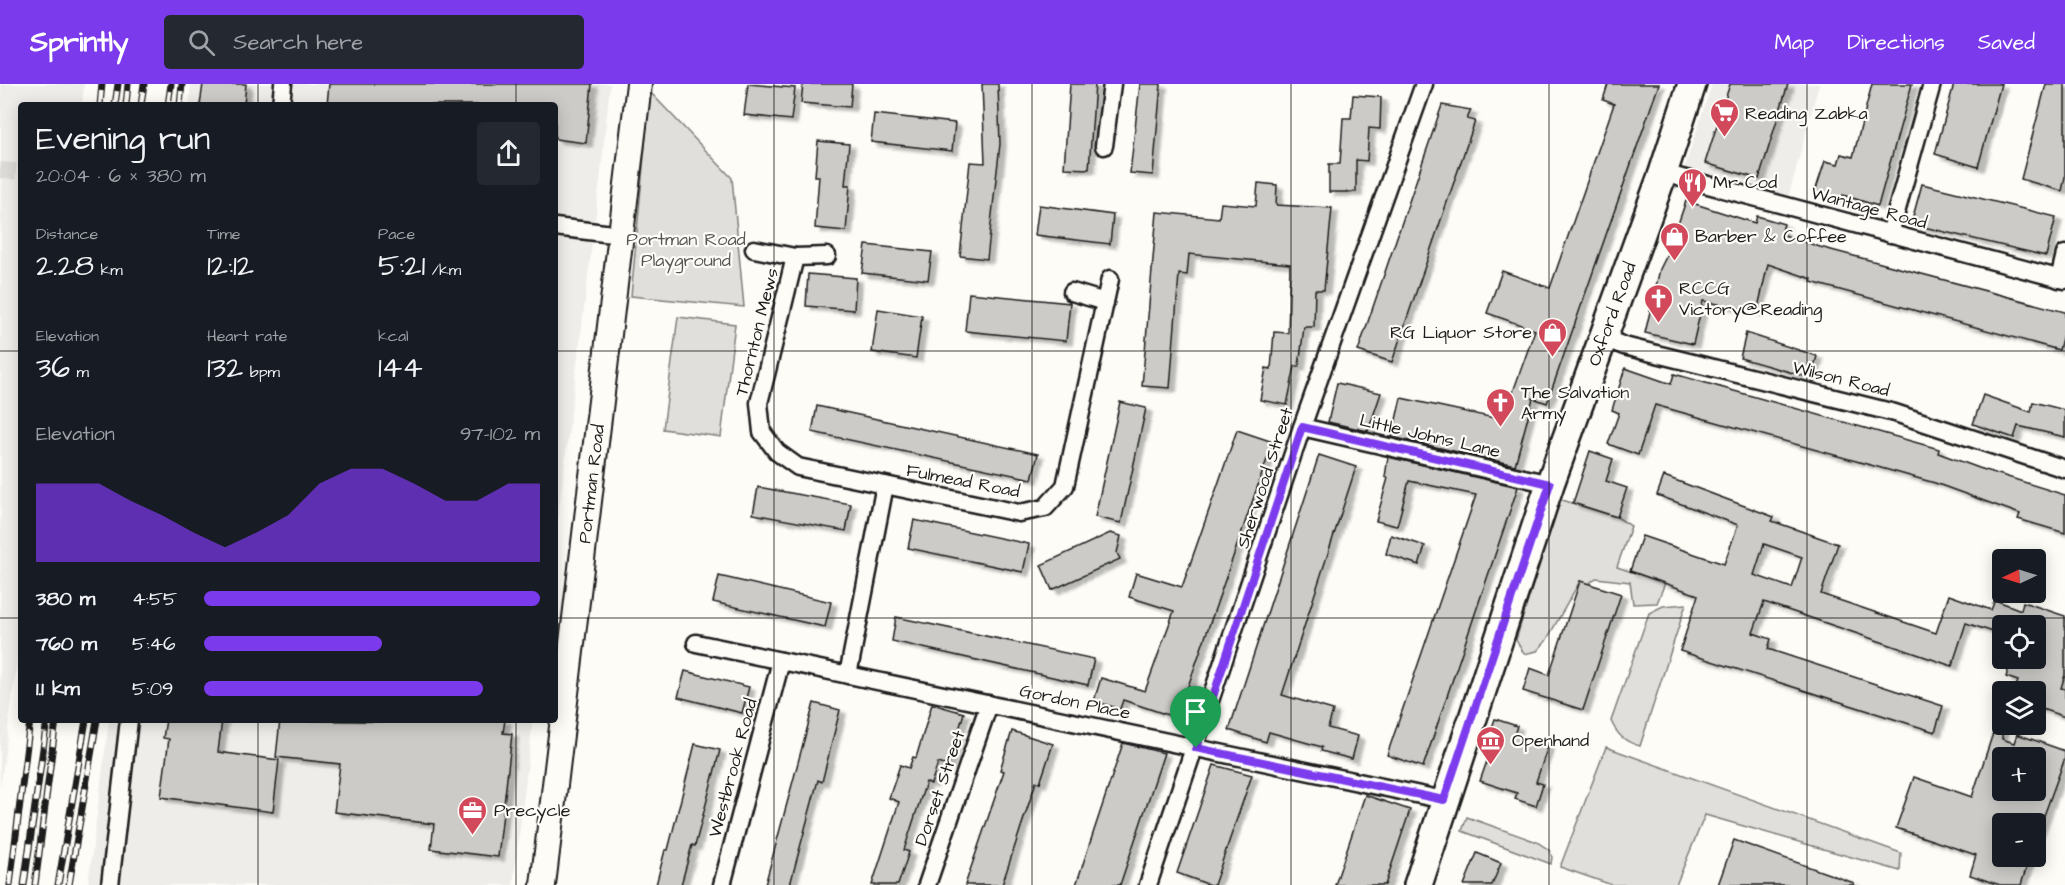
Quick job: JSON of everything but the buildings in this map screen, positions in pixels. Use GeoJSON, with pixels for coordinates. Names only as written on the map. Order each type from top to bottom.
{"type":"FeatureCollection","features":[{"type":"Feature","properties":{"kind":"main road","name":"Oxford Road"},"geometry":{"type":"LineString","coordinates":[[1419,885],[1444,800],[1550,484],[1663,173],[1692,84]]}},
{"type":"Feature","properties":{"kind":"street"},"geometry":{"type":"LineString","coordinates":[[281,102],[283,84]]}},
{"type":"Feature","properties":{"kind":"street","name":"Portman Road"},"geometry":{"type":"LineString","coordinates":[[543,885],[639,84]]}},
{"type":"Feature","properties":{"kind":"street"},"geometry":{"type":"LineString","coordinates":[[1104,146],[1112,84]]}},
{"type":"Feature","properties":{"kind":"street","name":"Sherwood Street"},"geometry":{"type":"LineString","coordinates":[[1148,885],[1196,748],[1302,427],[1424,84]]}},
{"type":"Feature","properties":{"kind":"street"},"geometry":{"type":"LineString","coordinates":[[1890,234],[1932,84]]}},
{"type":"Feature","properties":{"kind":"street","name":"Wantage Road"},"geometry":{"type":"LineString","coordinates":[[1663,173],[2062,279]]}},
{"type":"Feature","properties":{"kind":"street"},"geometry":{"type":"LineString","coordinates":[[558,227],[621,235]]}},
{"type":"Feature","properties":{"kind":"street","name":"Thornton Mews"},"geometry":{"type":"LineString","coordinates":[[754,249],[795,257],[827,256]]}},
{"type":"Feature","properties":{"kind":"street"},"geometry":{"type":"LineString","coordinates":[[2062,279],[2065,254]]}},
{"type":"Feature","properties":{"kind":"street","name":"Thornton Mews"},"geometry":{"type":"LineString","coordinates":[[795,257],[759,403],[762,432],[777,452],[798,467],[885,485]]}},
{"type":"Feature","properties":{"kind":"street","name":"Fulmead Road"},"geometry":{"type":"LineString","coordinates":[[848,675],[885,485],[1019,513],[1045,508],[1065,486],[1110,279]]}},
{"type":"Feature","properties":{"kind":"street"},"geometry":{"type":"LineString","coordinates":[[1072,292],[1106,302]]}},
{"type":"Feature","properties":{"kind":"street","name":"Wilson Road"},"geometry":{"type":"LineString","coordinates":[[1604,338],[1624,346],[1895,412],[2065,469]]}},
{"type":"Feature","properties":{"kind":"street","name":"Little Johns Lane"},"geometry":{"type":"LineString","coordinates":[[1302,427],[1550,484]]}},
{"type":"Feature","properties":{"kind":"street","name":"Gordon Place"},"geometry":{"type":"LineString","coordinates":[[696,643],[1444,800]]}},
{"type":"Feature","properties":{"kind":"street","name":"Westbrook Road"},"geometry":{"type":"LineString","coordinates":[[722,885],[781,661]]}},
{"type":"Feature","properties":{"kind":"street","name":"Dorset Street"},"geometry":{"type":"LineString","coordinates":[[927,885],[989,704]]}},
{"type":"Feature","properties":{"kind":"street"},"geometry":{"type":"LineString","coordinates":[[110,885],[129,723]]}},
{"type":"Feature","properties":{"kind":"shaded area"},"geometry":{"type":"Polygon","coordinates":[[[1,84],[84,84],[82,102],[18,102],[18,654],[0,789],[1,84]]]}},
{"type":"Feature","properties":{"kind":"shaded area"},"geometry":{"type":"Polygon","coordinates":[[[191,84],[610,84],[558,517],[558,102],[189,102],[191,84]]]}},
{"type":"Feature","properties":{"kind":"shaded area"},"geometry":{"type":"Polygon","coordinates":[[[1712,84],[1819,84],[1787,202],[1683,172],[1712,84]]]}},
{"type":"Feature","properties":{"kind":"shaded area"},"geometry":{"type":"Polygon","coordinates":[[[109,723],[533,723],[513,885],[88,885],[109,723]]]}},
{"type":"Feature","properties":{"kind":"green space","name":"Portman Road Playground"},"geometry":{"type":"Polygon","coordinates":[[[650,92],[732,178],[744,307],[631,296],[650,92]]]}},
{"type":"Feature","properties":{"kind":"green space"},"geometry":{"type":"Polygon","coordinates":[[[678,317],[735,324],[721,437],[663,429],[678,317]]]}},
{"type":"Feature","properties":{"kind":"green space"},"geometry":{"type":"Polygon","coordinates":[[[1559,499],[1617,517],[1631,526],[1617,567],[1665,583],[1657,603],[1633,604],[1630,582],[1596,578],[1588,584],[1580,581],[1546,641],[1537,651],[1524,654],[1516,640],[1559,499]]]}},
{"type":"Feature","properties":{"kind":"green space"},"geometry":{"type":"Polygon","coordinates":[[[1686,604],[1640,746],[1622,737],[1611,721],[1649,613],[1663,606],[1686,604]]]}},
{"type":"Feature","properties":{"kind":"green space"},"geometry":{"type":"Polygon","coordinates":[[[1606,747],[1901,853],[1900,871],[1705,815],[1676,885],[1612,885],[1560,867],[1606,747]]]}},
{"type":"Feature","properties":{"kind":"green space"},"geometry":{"type":"Polygon","coordinates":[[[1467,817],[1537,842],[1549,850],[1552,857],[1551,864],[1462,831],[1467,817]]]}},
{"type":"Feature","properties":{"kind":"tunnel"},"geometry":{"type":"LineString","coordinates":[[0,170],[18,172]]}},
{"type":"Feature","properties":{"kind":"railway"},"geometry":{"type":"LineString","coordinates":[[100,102],[102,84]]}},
{"type":"Feature","properties":{"kind":"railway"},"geometry":{"type":"LineString","coordinates":[[115,102],[118,84]]}},
{"type":"Feature","properties":{"kind":"railway"},"geometry":{"type":"LineString","coordinates":[[126,102],[128,84]]}},
{"type":"Feature","properties":{"kind":"railway"},"geometry":{"type":"LineString","coordinates":[[141,102],[144,84]]}},
{"type":"Feature","properties":{"kind":"railway"},"geometry":{"type":"LineString","coordinates":[[168,102],[171,84]]}},
{"type":"Feature","properties":{"kind":"railway"},"geometry":{"type":"LineString","coordinates":[[180,102],[182,84]]}},
{"type":"Feature","properties":{"kind":"railway"},"geometry":{"type":"LineString","coordinates":[[10,885],[30,723]]}},
{"type":"Feature","properties":{"kind":"railway"},"geometry":{"type":"LineString","coordinates":[[24,885],[47,723]]}},
{"type":"Feature","properties":{"kind":"railway"},"geometry":{"type":"LineString","coordinates":[[35,885],[56,723]]}},
{"type":"Feature","properties":{"kind":"railway"},"geometry":{"type":"LineString","coordinates":[[58,885],[85,723]]}},
{"type":"Feature","properties":{"kind":"railway"},"geometry":{"type":"LineString","coordinates":[[69,885],[96,723]]}},
{"type":"Feature","properties":{"kind":"place","name":"Reading Zabka"},"geometry":{"type":"Point","coordinates":[1724,138]}},
{"type":"Feature","properties":{"kind":"place","name":"Mr Cod"},"geometry":{"type":"Point","coordinates":[1692,208]}},
{"type":"Feature","properties":{"kind":"place","name":"Barber & Coffee"},"geometry":{"type":"Point","coordinates":[1674,262]}},
{"type":"Feature","properties":{"kind":"place","name":"RCCG Victory@Reading"},"geometry":{"type":"Point","coordinates":[1658,324]}},
{"type":"Feature","properties":{"kind":"place","name":"RG Liquor Store"},"geometry":{"type":"Point","coordinates":[1553,358]}},
{"type":"Feature","properties":{"kind":"place","name":"The Salvation Army"},"geometry":{"type":"Point","coordinates":[1500,428]}},
{"type":"Feature","properties":{"kind":"place","name":"Openhand"},"geometry":{"type":"Point","coordinates":[1491,766]}},
{"type":"Feature","properties":{"kind":"place","name":"Precycle"},"geometry":{"type":"Point","coordinates":[473,836]}},
{"type":"Feature","properties":{"kind":"route"},"geometry":{"type":"LineString","coordinates":[[1302,427],[1550,484],[1444,800],[1196,748],[1302,427]]}}]}
